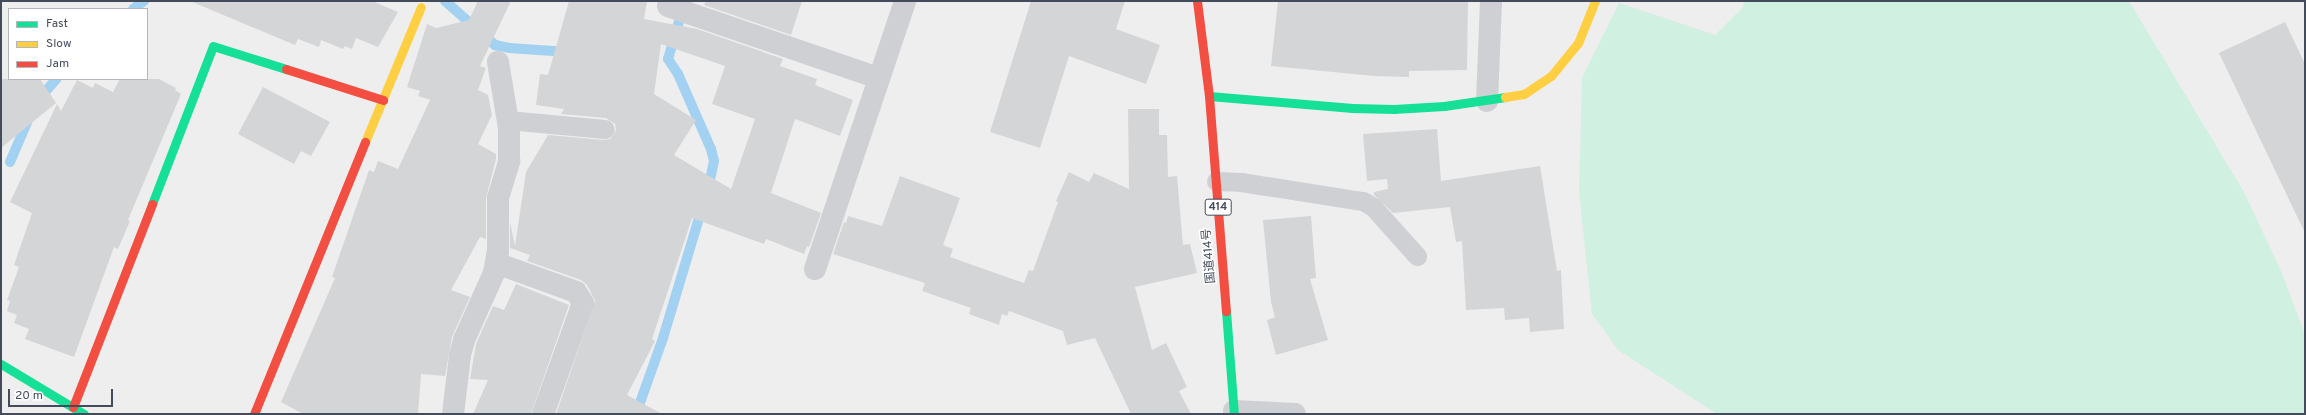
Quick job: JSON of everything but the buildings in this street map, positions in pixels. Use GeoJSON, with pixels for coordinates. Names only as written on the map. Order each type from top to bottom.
{"type":"FeatureCollection","features":[{"type":"Feature","properties":{"kind":"main road","name":"国道414号"},"geometry":{"type":"LineString","coordinates":[[1197,1],[1209,96],[1234,412]]}},
{"type":"Feature","properties":{"kind":"main road"},"geometry":{"type":"LineString","coordinates":[[1209,96],[1352,108],[1387,108],[1444,106],[1487,101],[1524,94],[1551,76],[1578,43],[1595,1]]}},
{"type":"Feature","properties":{"kind":"main road"},"geometry":{"type":"LineString","coordinates":[[254,414],[421,7]]}},
{"type":"Feature","properties":{"kind":"main road"},"geometry":{"type":"LineString","coordinates":[[73,407],[213,46],[383,100]]}},
{"type":"Feature","properties":{"kind":"main road"},"geometry":{"type":"LineString","coordinates":[[1,364],[84,414]]}},
{"type":"Feature","properties":{"kind":"street"},"geometry":{"type":"LineString","coordinates":[[815,269],[905,1]]}},
{"type":"Feature","properties":{"kind":"street"},"geometry":{"type":"LineString","coordinates":[[1487,101],[1491,1]]}},
{"type":"Feature","properties":{"kind":"street"},"geometry":{"type":"LineString","coordinates":[[677,10],[878,78]]}},
{"type":"Feature","properties":{"kind":"street"},"geometry":{"type":"LineString","coordinates":[[453,414],[460,355],[464,340],[489,288],[496,263],[498,198],[509,161],[508,120],[498,62]]}},
{"type":"Feature","properties":{"kind":"street"},"geometry":{"type":"LineString","coordinates":[[496,263],[576,292],[583,303],[543,414]]}},
{"type":"Feature","properties":{"kind":"street"},"geometry":{"type":"LineString","coordinates":[[1234,412],[1295,414]]}},
{"type":"Feature","properties":{"kind":"lane"},"geometry":{"type":"LineString","coordinates":[[508,120],[605,129]]}},
{"type":"Feature","properties":{"kind":"lane"},"geometry":{"type":"LineString","coordinates":[[1216,181],[1241,182],[1363,201],[1372,207],[1417,256]]}},
{"type":"Feature","properties":{"kind":"green space"},"geometry":{"type":"Polygon","coordinates":[[[1744,1],[2129,1],[2244,192],[2282,273],[2305,335],[2305,414],[1717,414],[1618,350],[1592,314],[1579,192],[1582,78],[1619,3],[1715,35],[1743,7],[1744,1]]]}},
{"type":"Feature","properties":{"kind":"waterway"},"geometry":{"type":"LineString","coordinates":[[134,8],[144,1]]}},
{"type":"Feature","properties":{"kind":"waterway"},"geometry":{"type":"LineString","coordinates":[[445,1],[495,45],[509,48],[568,52]]}},
{"type":"Feature","properties":{"kind":"waterway"},"geometry":{"type":"LineString","coordinates":[[683,8],[668,59],[678,74],[711,149],[714,161],[708,189]]}},
{"type":"Feature","properties":{"kind":"waterway"},"geometry":{"type":"LineString","coordinates":[[38,100],[55,80]]}},
{"type":"Feature","properties":{"kind":"waterway"},"geometry":{"type":"LineString","coordinates":[[10,162],[28,120]]}},
{"type":"Feature","properties":{"kind":"waterway"},"geometry":{"type":"LineString","coordinates":[[636,414],[663,338],[702,208]]}},
{"type":"Feature","properties":{"kind":"traffic: fast"},"geometry":{"type":"LineString","coordinates":[[152,204],[213,46],[286,69]]}},
{"type":"Feature","properties":{"kind":"traffic: fast"},"geometry":{"type":"LineString","coordinates":[[1209,96],[1352,108],[1394,109],[1444,106],[1505,97]]}},
{"type":"Feature","properties":{"kind":"traffic: fast"},"geometry":{"type":"LineString","coordinates":[[1226,311],[1234,414]]}},
{"type":"Feature","properties":{"kind":"traffic: fast"},"geometry":{"type":"LineString","coordinates":[[1,364],[84,414]]}},
{"type":"Feature","properties":{"kind":"traffic: slow"},"geometry":{"type":"LineString","coordinates":[[1505,97],[1524,94],[1551,76],[1578,43],[1595,1]]}},
{"type":"Feature","properties":{"kind":"traffic: slow"},"geometry":{"type":"LineString","coordinates":[[365,142],[421,7]]}},
{"type":"Feature","properties":{"kind":"traffic: jam"},"geometry":{"type":"LineString","coordinates":[[1197,1],[1209,96],[1226,311]]}},
{"type":"Feature","properties":{"kind":"traffic: jam"},"geometry":{"type":"LineString","coordinates":[[286,69],[383,100]]}},
{"type":"Feature","properties":{"kind":"traffic: jam"},"geometry":{"type":"LineString","coordinates":[[254,414],[365,142]]}},
{"type":"Feature","properties":{"kind":"traffic: jam"},"geometry":{"type":"LineString","coordinates":[[73,407],[152,204]]}}]}
